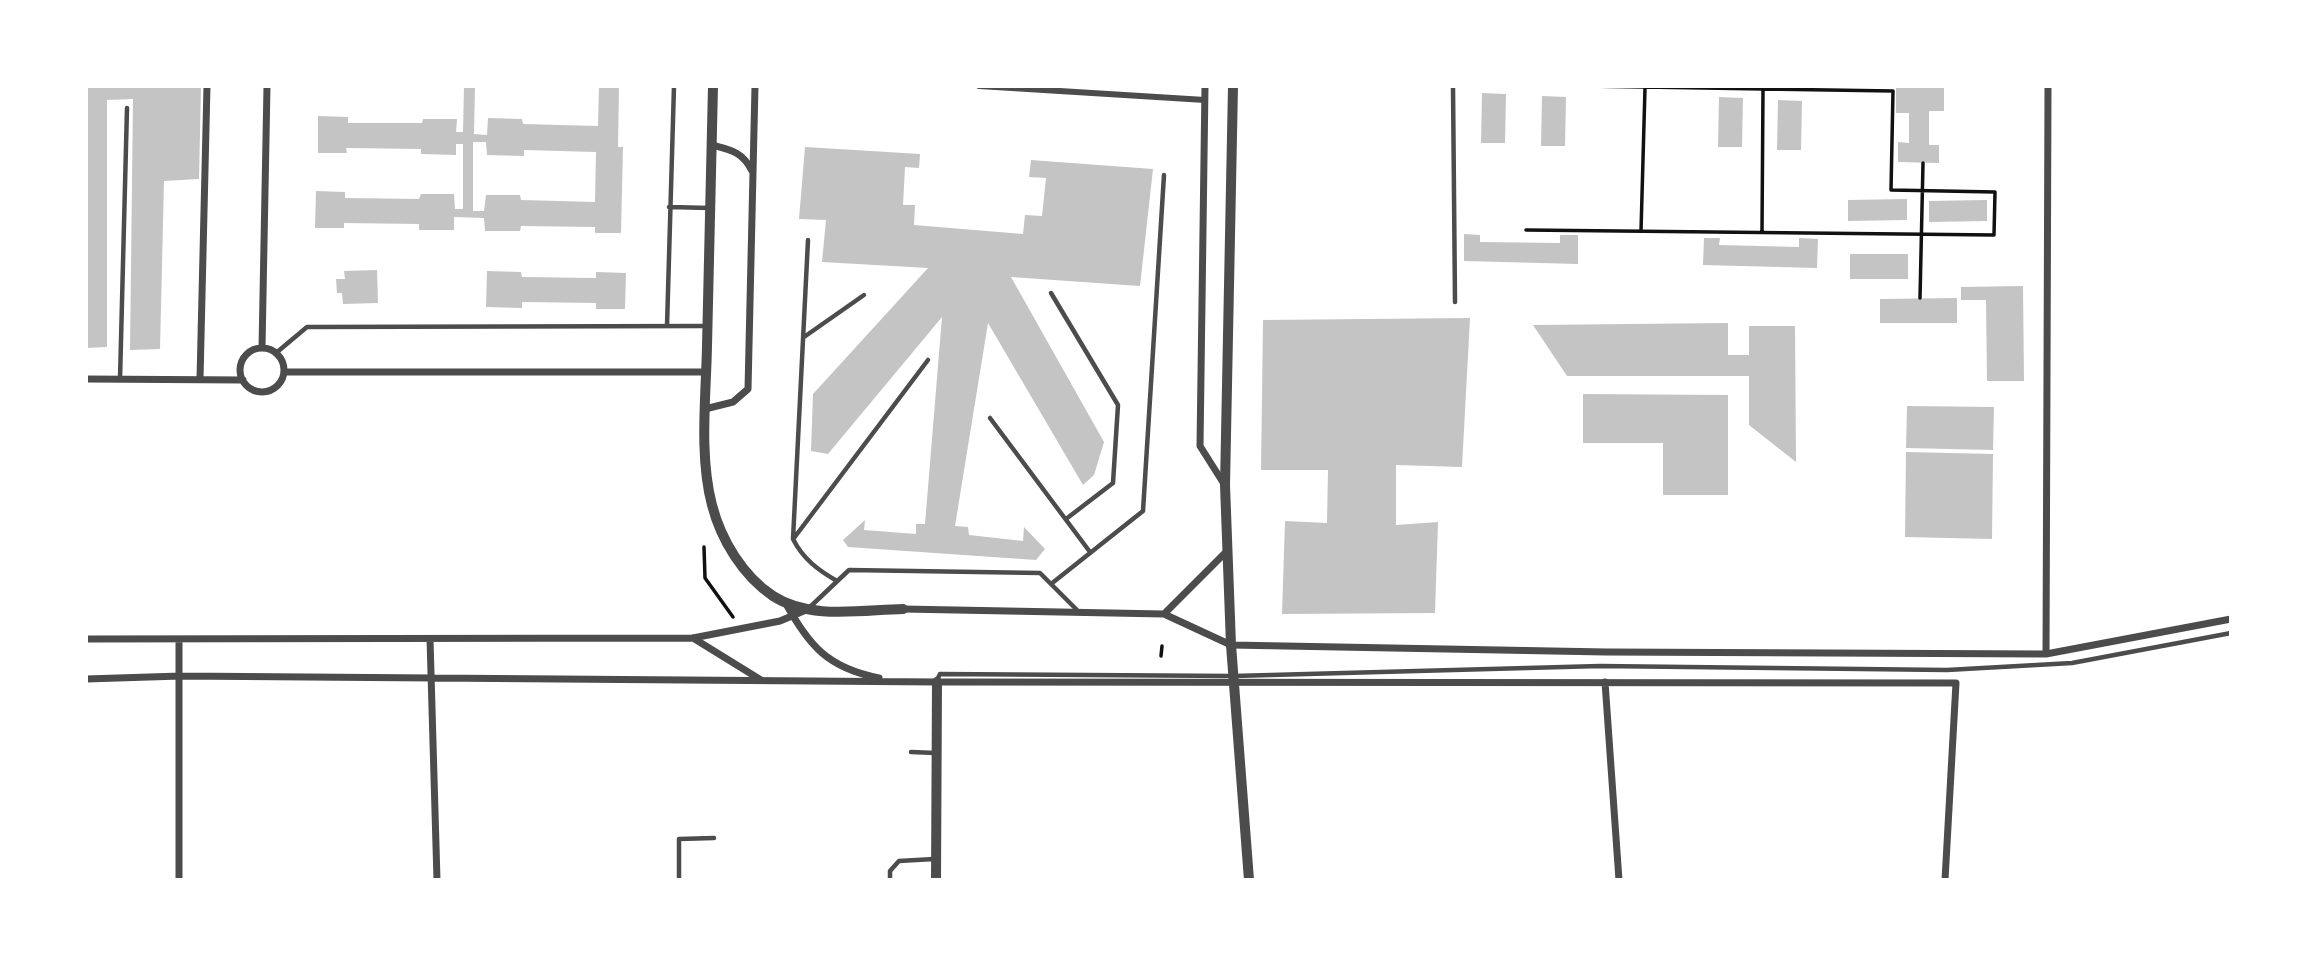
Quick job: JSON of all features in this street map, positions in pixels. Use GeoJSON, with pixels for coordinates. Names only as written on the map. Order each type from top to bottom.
{"type":"FeatureCollection","features":[{"type":"Feature","properties":{"kind":"street"},"geometry":{"type":"LineString","coordinates":[[200,379],[207,86]]}},
{"type":"Feature","properties":{"kind":"street"},"geometry":{"type":"LineString","coordinates":[[262,348],[267,86]]}},
{"type":"Feature","properties":{"kind":"street"},"geometry":{"type":"LineString","coordinates":[[713,86],[705,409],[708,487],[719,526],[731,550],[749,575],[785,602],[807,610],[1077,610],[1164,614],[1231,645],[1606,652],[2046,654],[2231,619]]}},
{"type":"Feature","properties":{"kind":"street"},"geometry":{"type":"LineString","coordinates":[[705,409],[733,402],[748,390],[755,86]]}},
{"type":"Feature","properties":{"kind":"street"},"geometry":{"type":"LineString","coordinates":[[979,86],[1205,100]]}},
{"type":"Feature","properties":{"kind":"street"},"geometry":{"type":"LineString","coordinates":[[1205,86],[1200,446],[1225,485]]}},
{"type":"Feature","properties":{"kind":"street"},"geometry":{"type":"LineString","coordinates":[[1233,86],[1225,485],[1231,645],[1249,880]]}},
{"type":"Feature","properties":{"kind":"street"},"geometry":{"type":"LineString","coordinates":[[2046,654],[2048,86]]}},
{"type":"Feature","properties":{"kind":"street"},"geometry":{"type":"LineString","coordinates":[[712,145],[738,152],[747,159],[753,173]]}},
{"type":"Feature","properties":{"kind":"street"},"geometry":{"type":"LineString","coordinates":[[262,348],[276,353],[284,372],[277,386],[265,391],[252,389],[243,380],[240,366],[248,353],[262,348]]}},
{"type":"Feature","properties":{"kind":"street"},"geometry":{"type":"LineString","coordinates":[[284,372],[706,372]]}},
{"type":"Feature","properties":{"kind":"street"},"geometry":{"type":"LineString","coordinates":[[86,379],[243,380]]}},
{"type":"Feature","properties":{"kind":"street"},"geometry":{"type":"LineString","coordinates":[[1164,614],[1227,551]]}},
{"type":"Feature","properties":{"kind":"street"},"geometry":{"type":"LineString","coordinates":[[785,602],[815,648],[830,661],[850,671],[893,681]]}},
{"type":"Feature","properties":{"kind":"street"},"geometry":{"type":"LineString","coordinates":[[86,639],[693,638],[780,621],[807,610]]}},
{"type":"Feature","properties":{"kind":"street"},"geometry":{"type":"LineString","coordinates":[[693,638],[761,680]]}},
{"type":"Feature","properties":{"kind":"street"},"geometry":{"type":"LineString","coordinates":[[179,639],[179,880]]}},
{"type":"Feature","properties":{"kind":"street"},"geometry":{"type":"LineString","coordinates":[[430,639],[438,880]]}},
{"type":"Feature","properties":{"kind":"street"},"geometry":{"type":"LineString","coordinates":[[86,679],[181,676],[937,682],[1235,679],[1956,683],[1945,880]]}},
{"type":"Feature","properties":{"kind":"street"},"geometry":{"type":"LineString","coordinates":[[936,880],[937,682]]}},
{"type":"Feature","properties":{"kind":"street"},"geometry":{"type":"LineString","coordinates":[[1605,682],[1619,880]]}},
{"type":"Feature","properties":{"kind":"lane"},"geometry":{"type":"LineString","coordinates":[[667,326],[674,86]]}},
{"type":"Feature","properties":{"kind":"lane"},"geometry":{"type":"LineString","coordinates":[[1453,86],[1455,302]]}},
{"type":"Feature","properties":{"kind":"lane"},"geometry":{"type":"LineString","coordinates":[[120,379],[127,108]]}},
{"type":"Feature","properties":{"kind":"lane"},"geometry":{"type":"LineString","coordinates":[[1051,583],[1143,511],[1164,174]]}},
{"type":"Feature","properties":{"kind":"lane"},"geometry":{"type":"LineString","coordinates":[[669,207],[710,208]]}},
{"type":"Feature","properties":{"kind":"lane"},"geometry":{"type":"LineString","coordinates":[[808,240],[793,539],[800,552],[818,570],[837,581]]}},
{"type":"Feature","properties":{"kind":"lane"},"geometry":{"type":"LineString","coordinates":[[1051,293],[1118,405],[1113,483],[1066,519]]}},
{"type":"Feature","properties":{"kind":"lane"},"geometry":{"type":"LineString","coordinates":[[804,338],[864,295]]}},
{"type":"Feature","properties":{"kind":"lane"},"geometry":{"type":"LineString","coordinates":[[276,353],[307,327],[707,326]]}},
{"type":"Feature","properties":{"kind":"lane"},"geometry":{"type":"LineString","coordinates":[[793,539],[928,360]]}},
{"type":"Feature","properties":{"kind":"lane"},"geometry":{"type":"LineString","coordinates":[[990,418],[1090,552]]}},
{"type":"Feature","properties":{"kind":"lane"},"geometry":{"type":"LineString","coordinates":[[807,610],[849,570],[1040,573],[1077,610]]}},
{"type":"Feature","properties":{"kind":"lane"},"geometry":{"type":"LineString","coordinates":[[1235,679],[1601,667],[1947,670],[2072,663],[2231,633]]}},
{"type":"Feature","properties":{"kind":"lane"},"geometry":{"type":"LineString","coordinates":[[911,752],[937,753]]}},
{"type":"Feature","properties":{"kind":"lane"},"geometry":{"type":"LineString","coordinates":[[679,880],[679,839],[714,838]]}},
{"type":"Feature","properties":{"kind":"lane"},"geometry":{"type":"LineString","coordinates":[[890,880],[890,871],[899,861],[936,859]]}},
{"type":"Feature","properties":{"kind":"path"},"geometry":{"type":"LineString","coordinates":[[1526,230],[1994,235],[1995,191],[1891,191],[1893,91],[1584,86]]}},
{"type":"Feature","properties":{"kind":"path"},"geometry":{"type":"LineString","coordinates":[[1641,231],[1645,86]]}},
{"type":"Feature","properties":{"kind":"path"},"geometry":{"type":"LineString","coordinates":[[1762,232],[1763,87]]}},
{"type":"Feature","properties":{"kind":"path"},"geometry":{"type":"LineString","coordinates":[[1920,299],[1923,163]]}},
{"type":"Feature","properties":{"kind":"path"},"geometry":{"type":"LineString","coordinates":[[705,547],[705,578],[733,617]]}},
{"type":"Feature","properties":{"kind":"path"},"geometry":{"type":"LineString","coordinates":[[1161,656],[1162,646]]}},
{"type":"Feature","properties":{"kind":"building"},"geometry":{"type":"Polygon","coordinates":[[[86,86],[201,86],[199,179],[164,181],[160,349],[130,350],[133,99],[107,100],[107,347],[86,348],[86,86]]]}},
{"type":"Feature","properties":{"kind":"building"},"geometry":{"type":"Polygon","coordinates":[[[464,86],[475,86],[474,134],[487,135],[488,118],[522,119],[523,124],[598,126],[599,86],[619,86],[618,147],[623,147],[621,233],[595,233],[595,227],[521,226],[520,231],[485,231],[484,218],[454,217],[454,230],[419,230],[419,224],[344,223],[344,228],[315,228],[316,191],[345,192],[345,198],[419,199],[421,194],[454,194],[455,209],[463,209],[463,144],[456,144],[456,155],[421,154],[421,149],[346,148],[347,153],[318,153],[318,116],[348,117],[348,123],[422,123],[423,119],[457,119],[456,132],[463,132],[464,86]],[[473,142],[473,211],[484,211],[486,195],[520,195],[521,200],[595,202],[596,152],[524,150],[524,156],[487,155],[486,142],[473,142]]]}},
{"type":"Feature","properties":{"kind":"building"},"geometry":{"type":"Polygon","coordinates":[[[1896,86],[1944,86],[1944,111],[1929,111],[1929,145],[1939,145],[1939,163],[1898,162],[1898,142],[1909,143],[1909,113],[1896,113],[1896,86]]]}},
{"type":"Feature","properties":{"kind":"building"},"geometry":{"type":"Polygon","coordinates":[[[1482,93],[1506,94],[1505,143],[1481,143],[1482,93]]]}},
{"type":"Feature","properties":{"kind":"building"},"geometry":{"type":"Polygon","coordinates":[[[1542,96],[1566,97],[1565,146],[1541,146],[1542,96]]]}},
{"type":"Feature","properties":{"kind":"building"},"geometry":{"type":"Polygon","coordinates":[[[1719,97],[1743,98],[1742,147],[1718,147],[1719,97]]]}},
{"type":"Feature","properties":{"kind":"building"},"geometry":{"type":"Polygon","coordinates":[[[1778,100],[1802,101],[1801,150],[1777,150],[1778,100]]]}},
{"type":"Feature","properties":{"kind":"building"},"geometry":{"type":"Polygon","coordinates":[[[805,147],[920,154],[919,168],[905,167],[903,205],[915,205],[914,225],[1023,234],[1025,215],[1042,216],[1046,178],[1029,177],[1031,160],[1153,169],[1140,286],[1011,277],[1104,442],[1094,475],[1083,485],[988,323],[955,526],[968,527],[969,535],[1023,541],[1024,527],[1045,549],[1036,560],[848,547],[843,540],[865,520],[864,530],[916,534],[916,524],[925,524],[942,317],[828,454],[811,451],[813,394],[928,268],[822,262],[826,220],[799,219],[805,147]]]}},
{"type":"Feature","properties":{"kind":"building"},"geometry":{"type":"Polygon","coordinates":[[[1907,199],[1907,220],[1848,221],[1848,200],[1907,199]]]}},
{"type":"Feature","properties":{"kind":"building"},"geometry":{"type":"Polygon","coordinates":[[[1987,200],[1987,221],[1929,222],[1929,201],[1987,200]]]}},
{"type":"Feature","properties":{"kind":"building"},"geometry":{"type":"Polygon","coordinates":[[[1464,234],[1480,235],[1480,242],[1560,243],[1560,235],[1578,235],[1578,264],[1464,261],[1464,234]]]}},
{"type":"Feature","properties":{"kind":"building"},"geometry":{"type":"Polygon","coordinates":[[[1704,238],[1720,238],[1719,245],[1799,247],[1799,238],[1818,239],[1817,268],[1703,265],[1704,238]]]}},
{"type":"Feature","properties":{"kind":"building"},"geometry":{"type":"Polygon","coordinates":[[[1850,254],[1908,254],[1908,279],[1850,279],[1850,254]]]}},
{"type":"Feature","properties":{"kind":"building"},"geometry":{"type":"Polygon","coordinates":[[[377,270],[378,303],[343,304],[342,293],[337,293],[336,279],[345,279],[344,271],[377,270]]]}},
{"type":"Feature","properties":{"kind":"building"},"geometry":{"type":"Polygon","coordinates":[[[487,271],[521,272],[522,277],[596,278],[596,272],[626,273],[625,309],[596,309],[596,303],[522,302],[522,308],[486,307],[487,271]]]}},
{"type":"Feature","properties":{"kind":"building"},"geometry":{"type":"Polygon","coordinates":[[[2023,286],[2024,381],[1987,381],[1986,300],[1961,300],[1961,287],[2023,286]]]}},
{"type":"Feature","properties":{"kind":"building"},"geometry":{"type":"Polygon","coordinates":[[[1957,298],[1957,323],[1880,323],[1880,299],[1957,298]]]}},
{"type":"Feature","properties":{"kind":"building"},"geometry":{"type":"Polygon","coordinates":[[[1470,318],[1462,467],[1396,465],[1396,525],[1438,522],[1435,613],[1282,614],[1285,521],[1327,523],[1328,470],[1261,470],[1263,320],[1470,318]]]}},
{"type":"Feature","properties":{"kind":"building"},"geometry":{"type":"Polygon","coordinates":[[[1728,323],[1728,355],[1749,355],[1749,326],[1795,326],[1796,462],[1749,425],[1749,376],[1567,376],[1533,325],[1728,323]]]}},
{"type":"Feature","properties":{"kind":"building"},"geometry":{"type":"Polygon","coordinates":[[[1583,394],[1728,395],[1728,495],[1663,495],[1663,443],[1583,443],[1583,394]]]}},
{"type":"Feature","properties":{"kind":"building"},"geometry":{"type":"Polygon","coordinates":[[[1907,406],[1994,407],[1993,450],[1906,448],[1907,406]]]}},
{"type":"Feature","properties":{"kind":"building"},"geometry":{"type":"Polygon","coordinates":[[[1906,452],[1993,454],[1992,539],[1905,537],[1906,452]]]}}]}
